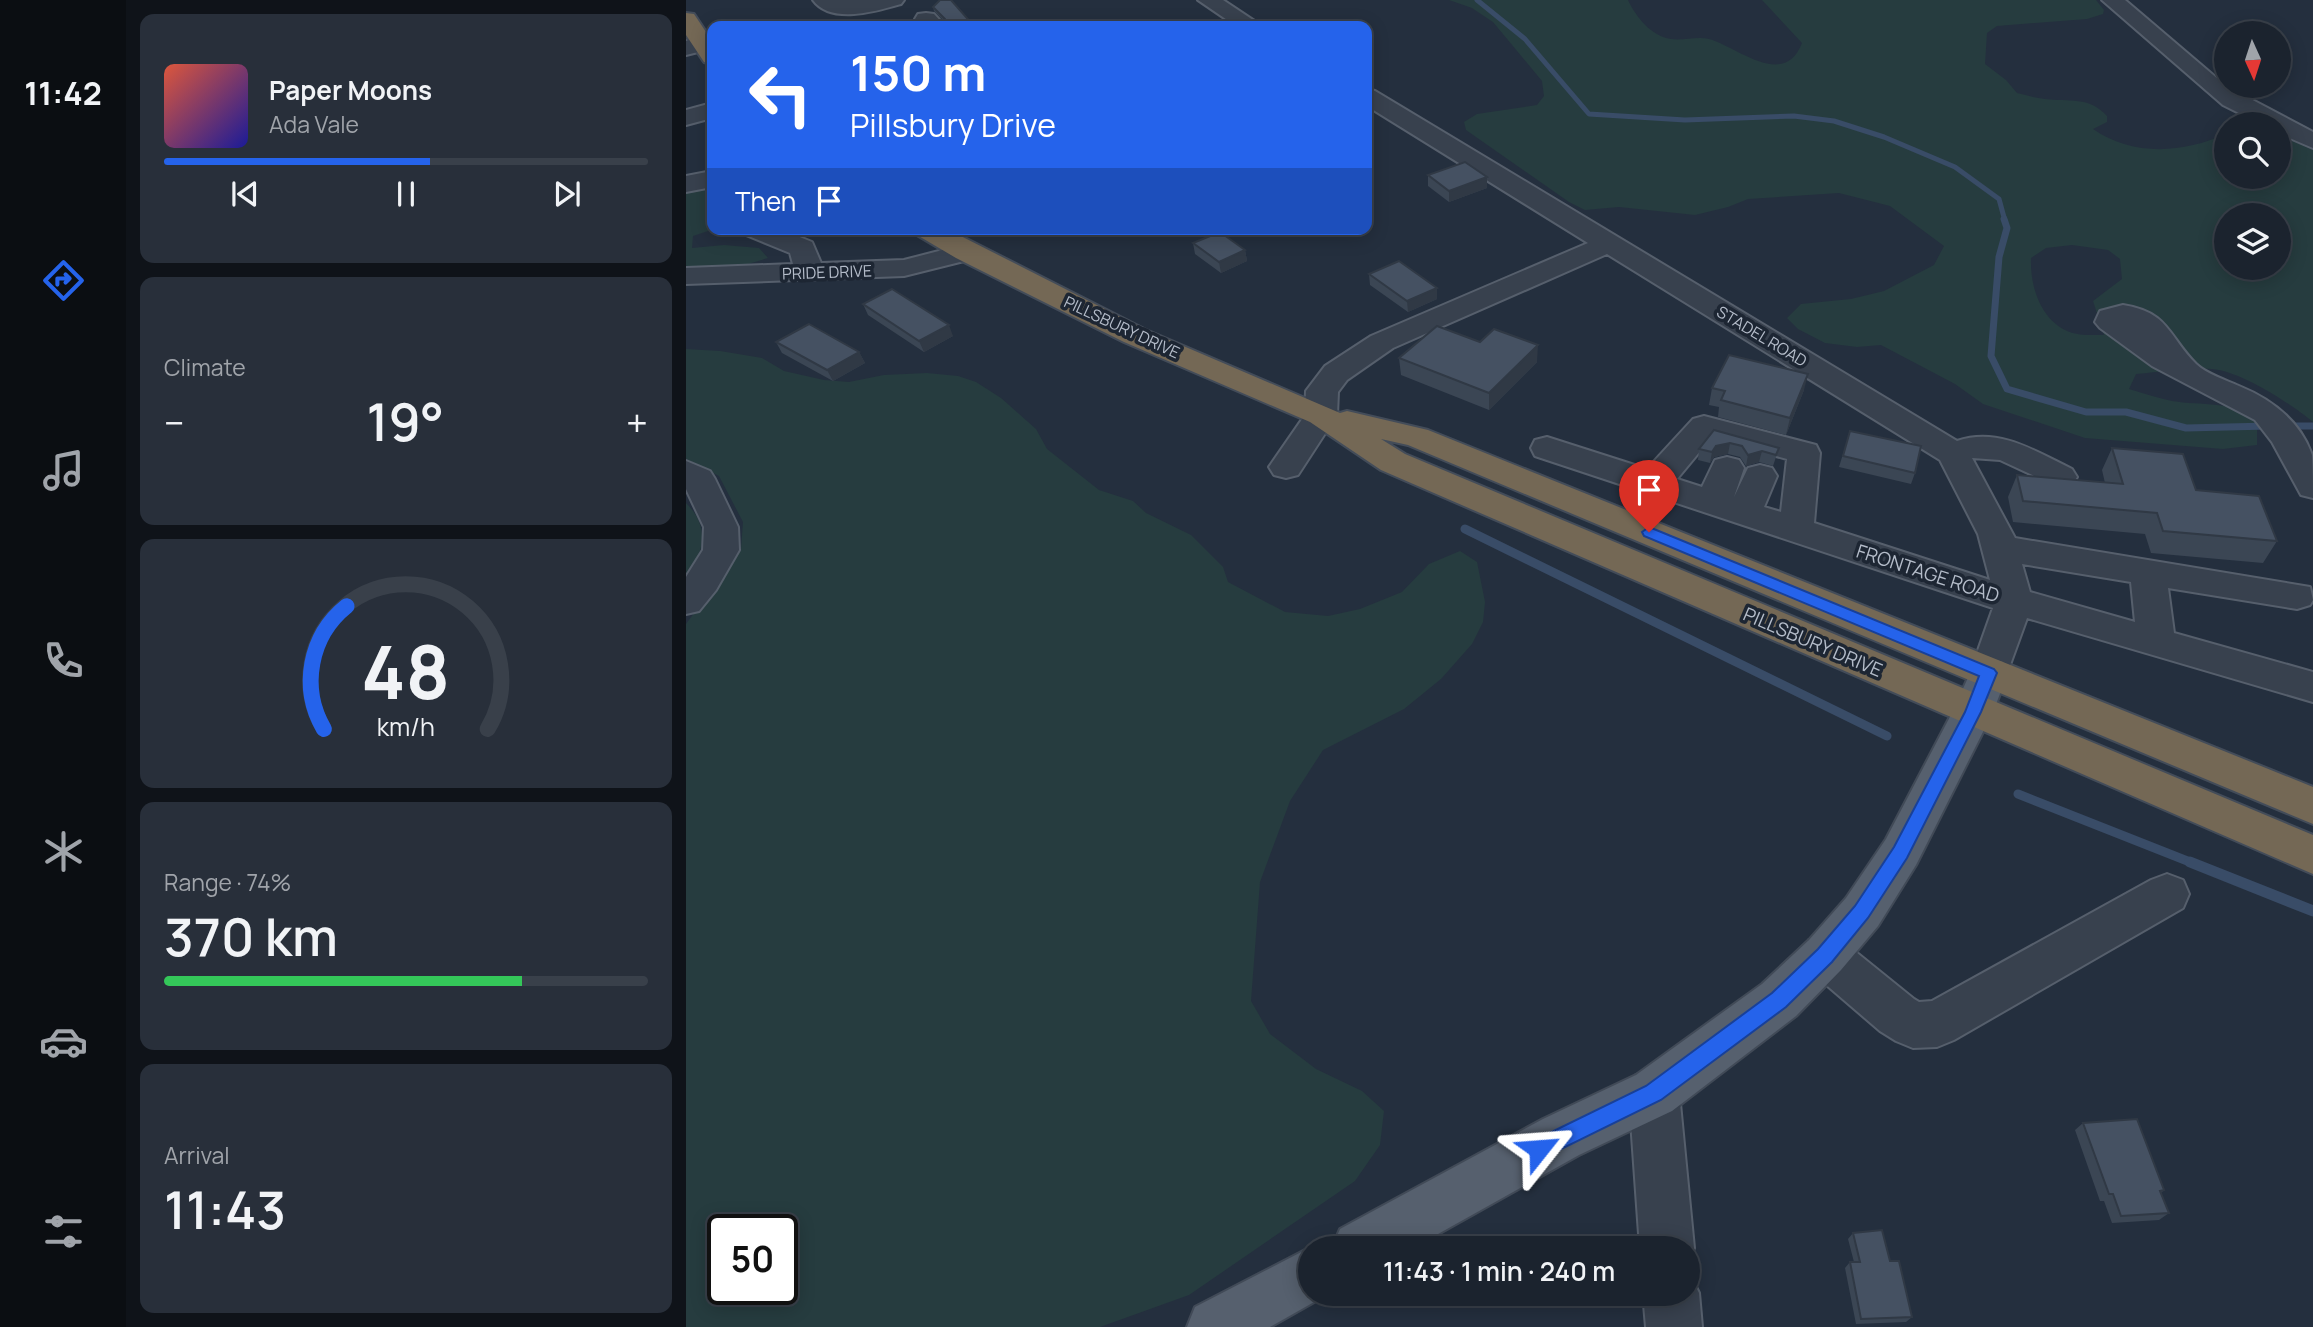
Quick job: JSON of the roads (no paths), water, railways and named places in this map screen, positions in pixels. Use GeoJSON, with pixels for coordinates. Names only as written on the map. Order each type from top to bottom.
{"type":"FeatureCollection","features":[{"type":"Feature","properties":{"kind":"highway"},"geometry":{"type":"LineString","coordinates":[[686,19],[700,50]]}},
{"type":"Feature","properties":{"kind":"highway","name":"PILLSBURY DRIVE"},"geometry":{"type":"LineString","coordinates":[[937,235],[965,252],[1135,335],[1321,415],[1393,462],[2313,855]]}},
{"type":"Feature","properties":{"kind":"highway","name":"PILLSBURY DRIVE"},"geometry":{"type":"LineString","coordinates":[[1321,415],[1417,437],[2313,806]]}},
{"type":"Feature","properties":{"kind":"main road"},"geometry":{"type":"LineString","coordinates":[[1381,1236],[1561,1137],[1654,1093],[1779,1000],[1825,956],[1862,912],[1900,852],[1973,712],[1989,673]]}},
{"type":"Feature","properties":{"kind":"main road"},"geometry":{"type":"LineString","coordinates":[[1215,1327],[1298,1281]]}},
{"type":"Feature","properties":{"kind":"street"},"geometry":{"type":"LineString","coordinates":[[823,0],[835,6],[864,6],[894,0]]}},
{"type":"Feature","properties":{"kind":"street"},"geometry":{"type":"LineString","coordinates":[[1208,0],[1243,21]]}},
{"type":"Feature","properties":{"kind":"street"},"geometry":{"type":"LineString","coordinates":[[2112,0],[2231,100],[2313,141]]}},
{"type":"Feature","properties":{"kind":"street","name":"STADEL ROAD"},"geometry":{"type":"LineString","coordinates":[[1372,99],[1953,453]]}},
{"type":"Feature","properties":{"kind":"street"},"geometry":{"type":"LineString","coordinates":[[686,118],[707,112]]}},
{"type":"Feature","properties":{"kind":"street"},"geometry":{"type":"LineString","coordinates":[[686,184],[707,180]]}},
{"type":"Feature","properties":{"kind":"street"},"geometry":{"type":"LineString","coordinates":[[771,235],[802,248],[810,272]]}},
{"type":"Feature","properties":{"kind":"street"},"geometry":{"type":"LineString","coordinates":[[1286,467],[1321,415],[1322,391],[1336,373],[1382,342],[1610,243]]}},
{"type":"Feature","properties":{"kind":"street","name":"PRIDE DRIVE"},"geometry":{"type":"LineString","coordinates":[[686,276],[904,268],[965,252]]}},
{"type":"Feature","properties":{"kind":"street"},"geometry":{"type":"LineString","coordinates":[[2186,373],[2260,408],[2278,427],[2313,487]]}},
{"type":"Feature","properties":{"kind":"street"},"geometry":{"type":"LineString","coordinates":[[1654,483],[1704,426],[1734,452],[1766,460],[1804,453],[1796,530]]}},
{"type":"Feature","properties":{"kind":"street"},"geometry":{"type":"LineString","coordinates":[[1989,673],[2014,601],[1996,534],[1953,453],[1975,446],[2007,450],[2060,478]]}},
{"type":"Feature","properties":{"kind":"street","name":"FRONTAGE ROAD"},"geometry":{"type":"LineString","coordinates":[[1547,448],[2014,601],[2313,687]]}},
{"type":"Feature","properties":{"kind":"street"},"geometry":{"type":"LineString","coordinates":[[1729,508],[1734,452]]}},
{"type":"Feature","properties":{"kind":"street"},"geometry":{"type":"LineString","coordinates":[[1729,508],[1766,460]]}},
{"type":"Feature","properties":{"kind":"street"},"geometry":{"type":"LineString","coordinates":[[686,472],[698,479],[722,527],[721,550],[686,601]]}},
{"type":"Feature","properties":{"kind":"street"},"geometry":{"type":"LineString","coordinates":[[2000,548],[2297,596]]}},
{"type":"Feature","properties":{"kind":"street"},"geometry":{"type":"LineString","coordinates":[[2148,572],[2156,642]]}},
{"type":"Feature","properties":{"kind":"street"},"geometry":{"type":"LineString","coordinates":[[1825,956],[1913,1025],[1937,1024],[2167,894]]}},
{"type":"Feature","properties":{"kind":"street"},"geometry":{"type":"LineString","coordinates":[[1654,1093],[1666,1236]]}},
{"type":"Feature","properties":{"kind":"street"},"geometry":{"type":"LineString","coordinates":[[1672,1306],[1674,1327]]}},
{"type":"Feature","properties":{"kind":"waterway"},"geometry":{"type":"LineString","coordinates":[[1477,0],[1525,39],[1589,114],[1685,120],[1794,116],[1834,121],[1884,137],[1955,167],[1999,199],[2005,221]]}},
{"type":"Feature","properties":{"kind":"waterway"},"geometry":{"type":"LineString","coordinates":[[2004,219],[2007,228],[1999,257],[1991,356],[2007,389],[2086,412],[2126,412],[2186,428],[2269,426]]}},
{"type":"Feature","properties":{"kind":"waterway"},"geometry":{"type":"LineString","coordinates":[[2287,426],[2313,426]]}},
{"type":"Feature","properties":{"kind":"waterway"},"geometry":{"type":"LineString","coordinates":[[1465,529],[1887,736]]}},
{"type":"Feature","properties":{"kind":"waterway"},"geometry":{"type":"LineString","coordinates":[[2018,794],[2195,864]]}},
{"type":"Feature","properties":{"kind":"waterway"},"geometry":{"type":"LineString","coordinates":[[2190,862],[2313,911]]}}]}
